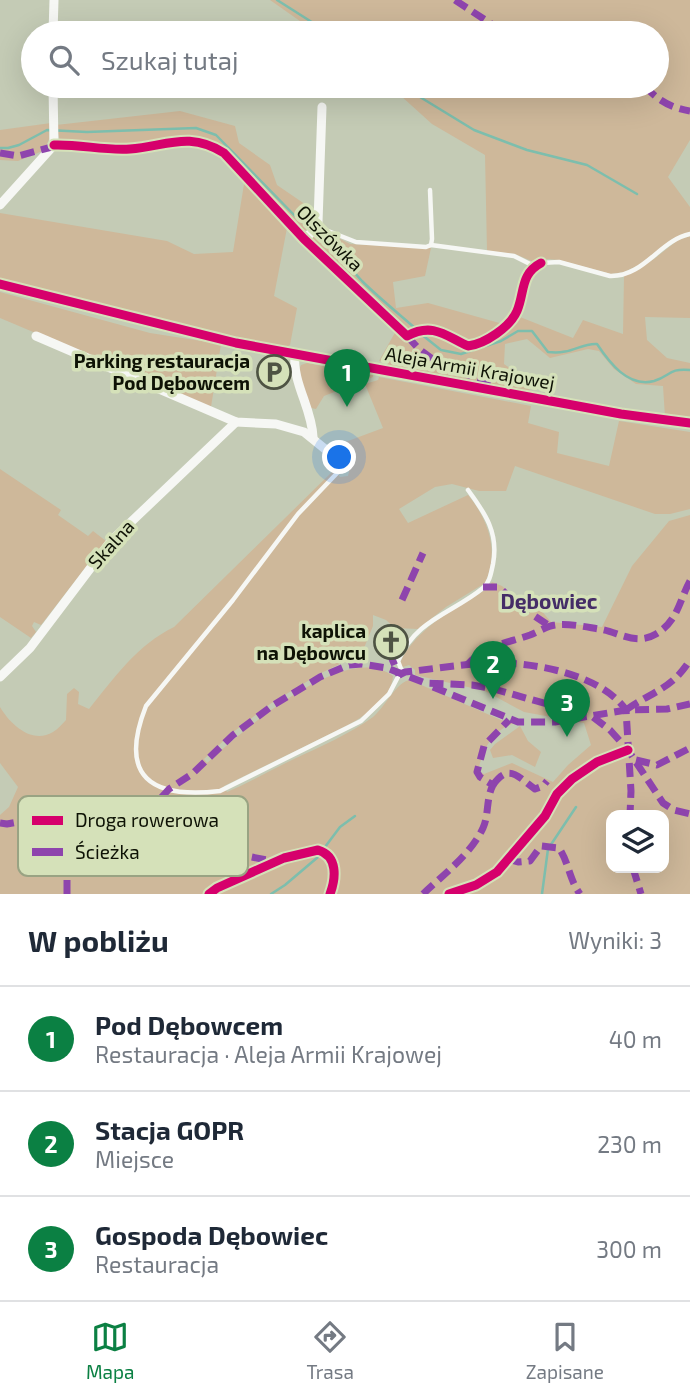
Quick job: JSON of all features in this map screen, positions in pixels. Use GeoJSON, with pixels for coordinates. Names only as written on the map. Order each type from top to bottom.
{"type":"FeatureCollection","features":[{"type":"Feature","properties":{"kind":"street"},"geometry":{"type":"LineString","coordinates":[[53,21],[54,0]]}},
{"type":"Feature","properties":{"kind":"street"},"geometry":{"type":"LineString","coordinates":[[0,205],[54,135],[53,98]]}},
{"type":"Feature","properties":{"kind":"street"},"geometry":{"type":"LineString","coordinates":[[306,237],[317,228],[322,107]]}},
{"type":"Feature","properties":{"kind":"street","name":"Olszówka"},"geometry":{"type":"LineString","coordinates":[[54,135],[81,144],[131,149],[172,140],[211,144],[236,164],[407,336],[417,331],[442,332],[468,346],[481,343],[495,334],[515,314],[525,279],[538,264]]}},
{"type":"Feature","properties":{"kind":"street","name":"Aleja Armii Krajowej"},"geometry":{"type":"LineString","coordinates":[[0,284],[197,334],[295,354],[621,414],[690,423]]}},
{"type":"Feature","properties":{"kind":"street"},"geometry":{"type":"LineString","coordinates":[[36,336],[236,422],[276,424],[297,429],[313,437],[330,453]]}},
{"type":"Feature","properties":{"kind":"street"},"geometry":{"type":"LineString","coordinates":[[295,354],[296,373],[311,420],[313,437]]}},
{"type":"Feature","properties":{"kind":"street","name":"Skalna"},"geometry":{"type":"LineString","coordinates":[[0,677],[30,648],[111,541],[236,422]]}},
{"type":"Feature","properties":{"kind":"lane"},"geometry":{"type":"LineString","coordinates":[[430,190],[430,245]]}},
{"type":"Feature","properties":{"kind":"lane"},"geometry":{"type":"LineString","coordinates":[[317,228],[325,228],[342,239],[356,242],[421,247],[430,245],[514,256],[538,264],[559,262],[610,276],[619,276],[640,267],[677,238],[690,234]]}},
{"type":"Feature","properties":{"kind":"lane"},"geometry":{"type":"LineString","coordinates":[[330,453],[340,470],[298,514],[233,600],[146,706],[139,725],[135,756],[140,771],[155,785],[180,791],[220,791],[361,721],[390,694],[402,674],[398,661],[415,636],[432,620],[475,593],[489,580],[495,554],[492,528],[484,511],[468,490]]}},
{"type":"Feature","properties":{"kind":"shaded area"},"geometry":{"type":"Polygon","coordinates":[[[270,0],[690,0],[690,140],[668,177],[690,207],[690,232],[672,239],[639,265],[611,274],[559,260],[534,262],[515,254],[487,251],[485,155],[432,124],[403,98],[669,98],[669,21],[300,21],[270,0]]]}},
{"type":"Feature","properties":{"kind":"shaded area"},"geometry":{"type":"Polygon","coordinates":[[[180,111],[235,126],[239,143],[270,165],[277,185],[315,211],[315,223],[303,232],[225,150],[210,143],[185,138],[121,146],[60,141],[56,125],[180,111]]]}},
{"type":"Feature","properties":{"kind":"shaded area"},"geometry":{"type":"Polygon","coordinates":[[[51,123],[45,150],[18,161],[0,160],[0,130],[51,123]]]}},
{"type":"Feature","properties":{"kind":"shaded area"},"geometry":{"type":"Polygon","coordinates":[[[245,178],[287,228],[274,296],[297,308],[290,345],[285,348],[237,339],[0,280],[0,213],[167,241],[194,254],[233,252],[245,178]]]}},
{"type":"Feature","properties":{"kind":"shaded area"},"geometry":{"type":"Polygon","coordinates":[[[325,231],[350,244],[431,248],[425,276],[393,282],[396,308],[428,303],[503,324],[486,338],[468,343],[452,334],[407,333],[312,242],[311,237],[325,231]]]}},
{"type":"Feature","properties":{"kind":"shaded area"},"geometry":{"type":"Polygon","coordinates":[[[690,236],[690,318],[645,317],[647,340],[667,358],[690,363],[690,420],[665,417],[663,386],[636,384],[614,369],[599,351],[588,349],[550,358],[527,339],[505,344],[504,364],[526,380],[531,394],[390,368],[386,362],[379,361],[397,329],[406,338],[435,332],[467,347],[520,317],[573,338],[583,320],[623,334],[624,276],[654,259],[678,240],[690,236]]]}},
{"type":"Feature","properties":{"kind":"shaded area"},"geometry":{"type":"Polygon","coordinates":[[[0,292],[150,333],[221,344],[211,407],[0,318],[0,292]]]}},
{"type":"Feature","properties":{"kind":"shaded area"},"geometry":{"type":"Polygon","coordinates":[[[307,363],[373,377],[324,396],[316,409],[311,408],[298,372],[301,365],[307,363]]]}},
{"type":"Feature","properties":{"kind":"shaded area"},"geometry":{"type":"Polygon","coordinates":[[[379,377],[531,406],[528,423],[559,432],[557,453],[609,466],[619,421],[690,432],[690,509],[670,514],[655,514],[515,466],[506,491],[479,491],[452,484],[435,487],[399,509],[408,523],[468,495],[490,536],[491,560],[485,583],[446,607],[418,629],[395,628],[386,620],[373,615],[373,626],[364,648],[270,704],[204,759],[207,763],[268,712],[322,679],[349,670],[373,668],[393,676],[388,692],[377,705],[348,725],[224,786],[227,792],[354,729],[378,713],[400,685],[410,680],[501,720],[515,723],[500,730],[490,741],[478,771],[484,774],[512,763],[553,782],[591,745],[584,723],[524,712],[485,691],[415,675],[415,670],[409,665],[403,667],[400,663],[426,629],[487,589],[492,582],[502,586],[518,600],[534,605],[535,603],[551,622],[602,627],[632,566],[669,521],[690,515],[690,894],[0,894],[0,815],[9,807],[18,787],[0,763],[0,707],[22,731],[37,736],[53,732],[66,720],[67,694],[74,688],[79,692],[78,704],[89,709],[138,652],[174,627],[335,469],[340,477],[348,476],[348,463],[332,447],[383,428],[365,384],[378,380],[379,377]]]}},
{"type":"Feature","properties":{"kind":"shaded area"},"geometry":{"type":"Polygon","coordinates":[[[0,469],[61,510],[58,515],[88,536],[93,531],[106,541],[41,625],[34,622],[32,626],[36,632],[31,638],[0,617],[0,469]]]}},
{"type":"Feature","properties":{"kind":"shaded area"},"geometry":{"type":"Polygon","coordinates":[[[520,726],[528,741],[541,752],[535,767],[512,755],[493,758],[490,750],[520,726]]]}},
{"type":"Feature","properties":{"kind":"waterway"},"geometry":{"type":"LineString","coordinates":[[277,0],[310,21]]}},
{"type":"Feature","properties":{"kind":"waterway"},"geometry":{"type":"LineString","coordinates":[[422,98],[474,130],[527,150],[587,165],[637,194]]}},
{"type":"Feature","properties":{"kind":"waterway","name":"Olszówka"},"geometry":{"type":"LineString","coordinates":[[0,148],[19,145],[47,130],[87,132],[196,128],[216,135],[297,218],[311,228]]}},
{"type":"Feature","properties":{"kind":"waterway","name":"Olszówka"},"geometry":{"type":"LineString","coordinates":[[316,232],[368,287],[416,329]]}},
{"type":"Feature","properties":{"kind":"waterway","name":"Olszówka"},"geometry":{"type":"LineString","coordinates":[[421,334],[441,350],[461,354],[501,341],[518,331],[532,331],[548,352],[563,352],[597,344],[620,372],[636,381],[654,381],[677,370],[690,370]]}},
{"type":"Feature","properties":{"kind":"waterway"},"geometry":{"type":"LineString","coordinates":[[542,894],[548,849],[576,807]]}},
{"type":"Feature","properties":{"kind":"waterway"},"geometry":{"type":"LineString","coordinates":[[325,847],[340,827],[355,816]]}},
{"type":"Feature","properties":{"kind":"waterway"},"geometry":{"type":"LineString","coordinates":[[271,894],[318,857]]}},
{"type":"Feature","properties":{"kind":"marked path"},"geometry":{"type":"LineString","coordinates":[[455,0],[487,21]]}},
{"type":"Feature","properties":{"kind":"marked path"},"geometry":{"type":"LineString","coordinates":[[658,98],[677,108],[690,111]]}},
{"type":"Feature","properties":{"kind":"marked path"},"geometry":{"type":"LineString","coordinates":[[0,153],[18,156],[52,147]]}},
{"type":"Feature","properties":{"kind":"marked path"},"geometry":{"type":"LineString","coordinates":[[407,336],[442,366],[491,383]]}},
{"type":"Feature","properties":{"kind":"marked path"},"geometry":{"type":"LineString","coordinates":[[402,600],[423,553]]}},
{"type":"Feature","properties":{"kind":"marked path"},"geometry":{"type":"LineString","coordinates":[[467,665],[488,649],[555,625],[599,629],[641,639],[649,637],[669,623],[690,581]]}},
{"type":"Feature","properties":{"kind":"marked path"},"geometry":{"type":"LineString","coordinates":[[483,587],[499,587],[515,603],[551,627]]}},
{"type":"Feature","properties":{"kind":"marked path"},"geometry":{"type":"LineString","coordinates":[[389,652],[399,675]]}},
{"type":"Feature","properties":{"kind":"marked path"},"geometry":{"type":"LineString","coordinates":[[626,710],[669,684],[690,660]]}},
{"type":"Feature","properties":{"kind":"marked path"},"geometry":{"type":"LineString","coordinates":[[399,675],[459,665],[509,663],[565,673],[600,687],[626,710],[630,810]]}},
{"type":"Feature","properties":{"kind":"marked path"},"geometry":{"type":"LineString","coordinates":[[163,796],[192,774],[233,735],[272,706],[320,677],[349,665],[362,664],[387,668],[425,683],[494,689],[593,717],[610,730],[628,750],[663,803],[674,810],[690,814]]}},
{"type":"Feature","properties":{"kind":"marked path"},"geometry":{"type":"LineString","coordinates":[[433,687],[518,722],[555,722],[626,710],[667,709],[690,704]]}},
{"type":"Feature","properties":{"kind":"marked path"},"geometry":{"type":"LineString","coordinates":[[423,894],[464,855],[483,828],[493,785],[477,772],[484,746],[509,720]]}},
{"type":"Feature","properties":{"kind":"marked path"},"geometry":{"type":"LineString","coordinates":[[636,760],[657,765],[690,748]]}},
{"type":"Feature","properties":{"kind":"marked path"},"geometry":{"type":"LineString","coordinates":[[493,785],[504,774],[509,773],[535,789],[547,781]]}},
{"type":"Feature","properties":{"kind":"marked path"},"geometry":{"type":"LineString","coordinates":[[0,823],[18,822]]}},
{"type":"Feature","properties":{"kind":"marked path"},"geometry":{"type":"LineString","coordinates":[[508,859],[530,861],[541,846],[559,848],[580,894]]}},
{"type":"Feature","properties":{"kind":"marked path"},"geometry":{"type":"LineString","coordinates":[[248,856],[272,861]]}},
{"type":"Feature","properties":{"kind":"marked path"},"geometry":{"type":"LineString","coordinates":[[635,873],[641,894]]}},
{"type":"Feature","properties":{"kind":"marked path"},"geometry":{"type":"LineString","coordinates":[[67,894],[69,876]]}},
{"type":"Feature","properties":{"kind":"cycle path"},"geometry":{"type":"LineString","coordinates":[[54,145],[121,149],[189,141],[211,146],[224,153],[304,239],[407,336],[432,330],[468,346],[489,338],[503,329],[514,317],[526,278],[534,267],[541,263]]}},
{"type":"Feature","properties":{"kind":"cycle path"},"geometry":{"type":"LineString","coordinates":[[0,284],[236,343],[621,414],[690,423]]}},
{"type":"Feature","properties":{"kind":"cycle path"},"geometry":{"type":"LineString","coordinates":[[449,894],[476,885],[497,872],[545,816],[557,794],[572,779],[597,762],[628,750]]}},
{"type":"Feature","properties":{"kind":"cycle path"},"geometry":{"type":"LineString","coordinates":[[248,874],[284,858],[318,850],[329,857],[334,868],[330,894]]}},
{"type":"Feature","properties":{"kind":"cycle path"},"geometry":{"type":"LineString","coordinates":[[209,894],[244,876]]}},
{"type":"Feature","properties":{"kind":"place","name":"Parking restauracja Pod Dębowcem"},"geometry":{"type":"Point","coordinates":[274,372]}},
{"type":"Feature","properties":{"kind":"place","name":"Pod Dębowcem"},"geometry":{"type":"Point","coordinates":[347,407]}},
{"type":"Feature","properties":{"kind":"place","name":"kaplica na Dębowcu"},"geometry":{"type":"Point","coordinates":[391,642]}},
{"type":"Feature","properties":{"kind":"place","name":"Stacja GOPR"},"geometry":{"type":"Point","coordinates":[493,699]}},
{"type":"Feature","properties":{"kind":"place","name":"Gospoda Dębowiec"},"geometry":{"type":"Point","coordinates":[567,737]}},
{"type":"Feature","properties":{"kind":"district","name":"Dębowiec"},"geometry":{"type":"Point","coordinates":[549,602]}}]}
